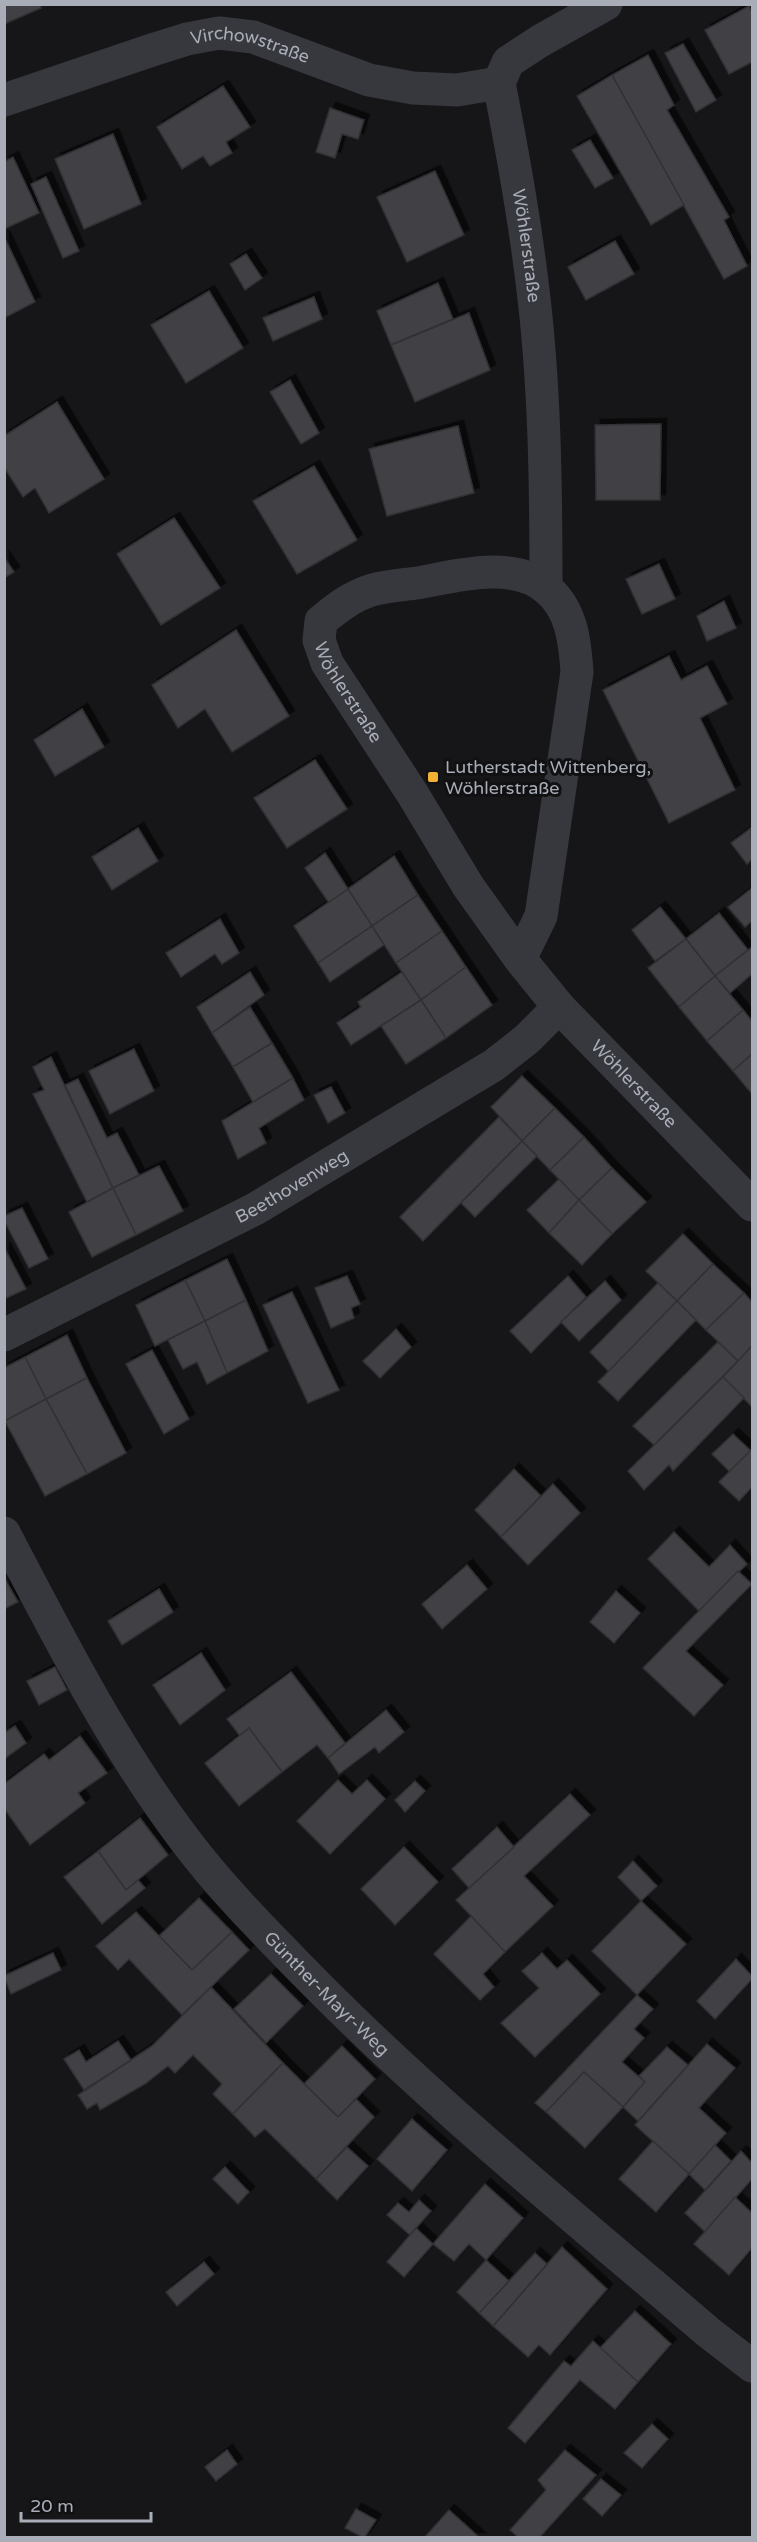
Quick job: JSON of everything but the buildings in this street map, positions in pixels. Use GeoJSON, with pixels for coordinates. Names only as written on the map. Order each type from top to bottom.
{"type":"FeatureCollection","features":[{"type":"Feature","properties":{"kind":"street"},"geometry":{"type":"LineString","coordinates":[[499,83],[508,62],[606,4]]}},
{"type":"Feature","properties":{"kind":"street","name":"Virchowstraße"},"geometry":{"type":"LineString","coordinates":[[4,100],[187,39],[219,33],[253,37],[369,80],[413,88],[457,90],[499,83]]}},
{"type":"Feature","properties":{"kind":"street","name":"Wöhlerstraße"},"geometry":{"type":"LineString","coordinates":[[499,83],[519,187],[540,364],[546,588]]}},
{"type":"Feature","properties":{"kind":"street","name":"Wöhlerstraße"},"geometry":{"type":"LineString","coordinates":[[520,958],[541,916],[577,672],[575,638],[565,611],[546,588],[522,576],[495,572],[372,590],[341,604],[321,621],[320,640],[327,663],[412,793],[468,886],[520,958],[559,1007],[753,1205]]}},
{"type":"Feature","properties":{"kind":"street","name":"Beethovenweg"},"geometry":{"type":"LineString","coordinates":[[4,1335],[255,1209],[293,1187],[494,1065],[527,1039],[559,1007]]}},
{"type":"Feature","properties":{"kind":"street","name":"Günther-Mayr-Weg"},"geometry":{"type":"LineString","coordinates":[[4,1533],[65,1651],[130,1763],[185,1841],[235,1902],[362,2031],[415,2080],[708,2332],[753,2366]]}},
{"type":"Feature","properties":{"kind":"place","name":"Lutherstadt Wittenberg, Wöhlerstraße"},"geometry":{"type":"Point","coordinates":[433,777]}}]}
